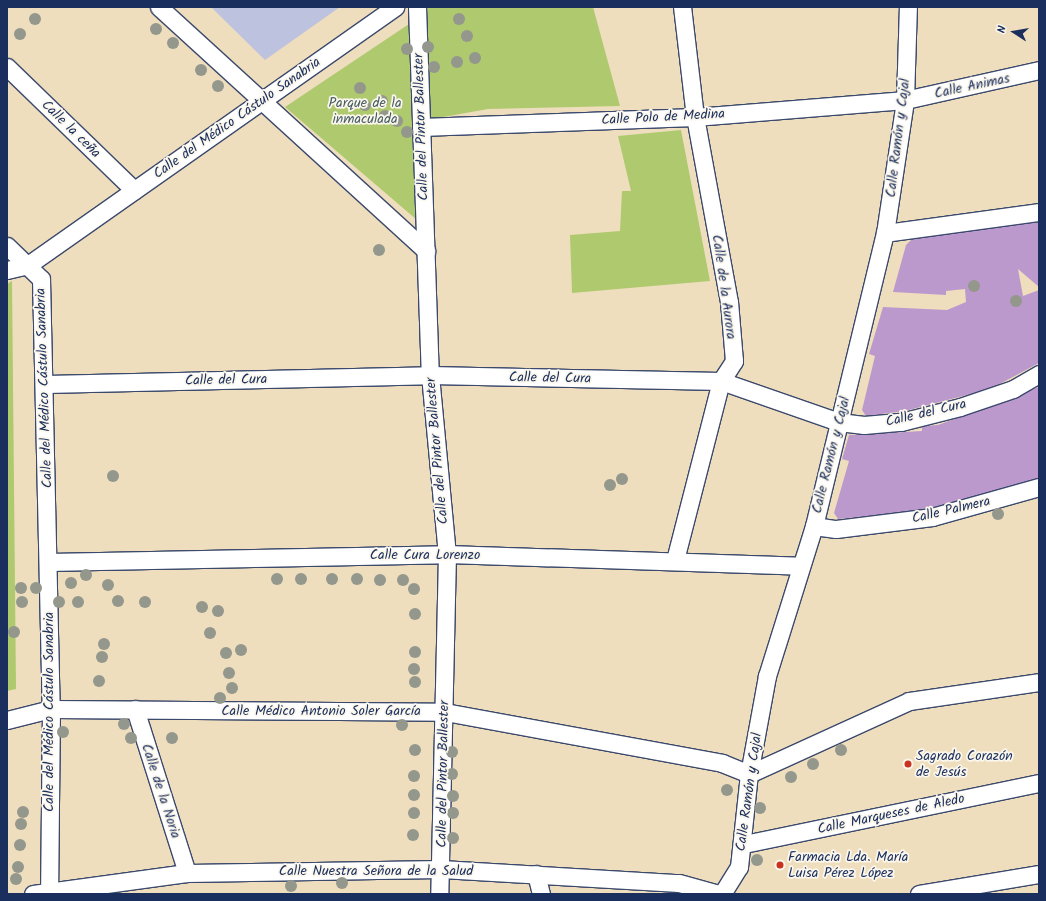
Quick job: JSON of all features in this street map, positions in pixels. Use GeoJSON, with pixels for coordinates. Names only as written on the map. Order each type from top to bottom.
{"type":"FeatureCollection","features":[{"type":"Feature","properties":{"kind":"street"},"geometry":{"type":"LineString","coordinates":[[159,7],[426,251]]}},
{"type":"Feature","properties":{"kind":"street","name":"Calle del Médico Cástulo Sanabria"},"geometry":{"type":"LineString","coordinates":[[41,893],[51,709],[46,384],[41,279],[28,265],[395,7]]}},
{"type":"Feature","properties":{"kind":"street","name":"Calle del Pintor Ballester"},"geometry":{"type":"LineString","coordinates":[[417,7],[430,376],[447,554],[445,712],[439,894]]}},
{"type":"Feature","properties":{"kind":"street","name":"Calle de la Aurora"},"geometry":{"type":"LineString","coordinates":[[675,560],[721,381],[734,361],[729,302],[696,117],[682,7]]}},
{"type":"Feature","properties":{"kind":"street","name":"Calle Ramón y Cajal"},"geometry":{"type":"LineString","coordinates":[[720,894],[738,867],[744,844],[749,774],[767,676],[814,526],[885,233],[905,100],[908,7]]}},
{"type":"Feature","properties":{"kind":"street","name":"Calle la ceña"},"geometry":{"type":"LineString","coordinates":[[7,67],[134,190]]}},
{"type":"Feature","properties":{"kind":"street","name":"Calle Animas"},"geometry":{"type":"LineString","coordinates":[[905,100],[1039,70]]}},
{"type":"Feature","properties":{"kind":"street","name":"Calle Polo de Medina"},"geometry":{"type":"LineString","coordinates":[[421,127],[696,117],[905,100]]}},
{"type":"Feature","properties":{"kind":"street"},"geometry":{"type":"LineString","coordinates":[[885,233],[1039,212]]}},
{"type":"Feature","properties":{"kind":"street"},"geometry":{"type":"LineString","coordinates":[[7,246],[28,265]]}},
{"type":"Feature","properties":{"kind":"street"},"geometry":{"type":"LineString","coordinates":[[7,270],[28,265]]}},
{"type":"Feature","properties":{"kind":"street","name":"Calle del Cura"},"geometry":{"type":"LineString","coordinates":[[46,384],[430,376],[721,381],[839,422],[864,425],[901,422],[1012,389],[1039,374]]}},
{"type":"Feature","properties":{"kind":"street","name":"Calle Palmera"},"geometry":{"type":"LineString","coordinates":[[814,526],[836,529],[932,517],[1039,487]]}},
{"type":"Feature","properties":{"kind":"street","name":"Calle Cura Lorenzo"},"geometry":{"type":"LineString","coordinates":[[48,562],[447,554],[675,560],[801,566]]}},
{"type":"Feature","properties":{"kind":"street"},"geometry":{"type":"LineString","coordinates":[[749,774],[909,701],[1039,682]]}},
{"type":"Feature","properties":{"kind":"street","name":"Calle Médico Antonio Soler García"},"geometry":{"type":"LineString","coordinates":[[7,720],[51,709],[445,712],[722,763],[749,774]]}},
{"type":"Feature","properties":{"kind":"street","name":"Calle de la Noria"},"geometry":{"type":"LineString","coordinates":[[136,709],[187,873]]}},
{"type":"Feature","properties":{"kind":"street","name":"Calle Marqueses de Aledo"},"geometry":{"type":"LineString","coordinates":[[744,844],[1039,783]]}},
{"type":"Feature","properties":{"kind":"street","name":"Calle Nuestra Señora de la Salud"},"geometry":{"type":"LineString","coordinates":[[41,893],[187,873],[441,869],[679,883],[720,894]]}},
{"type":"Feature","properties":{"kind":"street"},"geometry":{"type":"LineString","coordinates":[[536,874],[541,894]]}},
{"type":"Feature","properties":{"kind":"street"},"geometry":{"type":"LineString","coordinates":[[919,894],[1039,874]]}},
{"type":"Feature","properties":{"kind":"shaded area"},"geometry":{"type":"Polygon","coordinates":[[[211,7],[340,7],[265,60],[211,7]]]}},
{"type":"Feature","properties":{"kind":"green space"},"geometry":{"type":"Polygon","coordinates":[[[423,7],[593,7],[620,106],[488,109],[421,121],[423,7]]]}},
{"type":"Feature","properties":{"kind":"green space","name":"Parque de la inmaculada"},"geometry":{"type":"Polygon","coordinates":[[[409,24],[417,220],[285,107],[409,24]]]}},
{"type":"Feature","properties":{"kind":"green space"},"geometry":{"type":"Polygon","coordinates":[[[681,130],[710,281],[572,293],[570,235],[620,231],[622,191],[631,191],[618,136],[681,130]]]}},
{"type":"Feature","properties":{"kind":"green space"},"geometry":{"type":"Polygon","coordinates":[[[12,281],[16,689],[7,691],[7,284],[12,281]]]}},
{"type":"Feature","properties":{"kind":"building"},"geometry":{"type":"Polygon","coordinates":[[[1039,219],[1039,287],[1018,269],[1023,296],[1039,290],[1039,363],[990,389],[905,411],[866,416],[862,410],[875,356],[869,354],[883,307],[947,310],[966,302],[965,289],[946,291],[946,295],[893,292],[906,245],[912,239],[1039,219]]]}},
{"type":"Feature","properties":{"kind":"building"},"geometry":{"type":"Polygon","coordinates":[[[1039,387],[1039,478],[928,510],[838,519],[834,513],[849,461],[842,459],[849,435],[922,431],[922,426],[938,425],[1039,387]]]}},
{"type":"Feature","properties":{"kind":"place","name":"Sagrado Corazón de Jesús"},"geometry":{"type":"Point","coordinates":[908,764]}},
{"type":"Feature","properties":{"kind":"place","name":"Farmacia Lda. María Luisa Pérez López"},"geometry":{"type":"Point","coordinates":[780,865]}}]}
